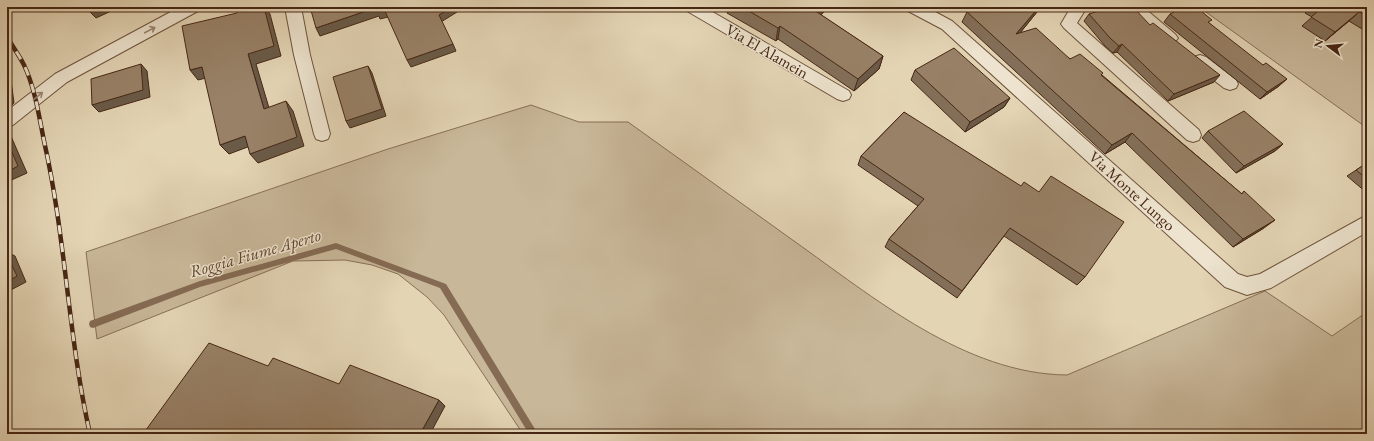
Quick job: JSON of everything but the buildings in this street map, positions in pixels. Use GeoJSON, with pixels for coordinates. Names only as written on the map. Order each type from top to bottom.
{"type":"FeatureCollection","features":[{"type":"Feature","properties":{"kind":"street"},"geometry":{"type":"LineString","coordinates":[[7,120],[61,78],[193,7]]}},
{"type":"Feature","properties":{"kind":"street"},"geometry":{"type":"LineString","coordinates":[[293,7],[302,55],[322,134]]}},
{"type":"Feature","properties":{"kind":"street","name":"Via El Alamein"},"geometry":{"type":"LineString","coordinates":[[692,7],[843,95]]}},
{"type":"Feature","properties":{"kind":"street","name":"Via Monte Lungo"},"geometry":{"type":"LineString","coordinates":[[913,7],[947,25],[1232,281],[1247,286],[1264,282],[1367,223]]}},
{"type":"Feature","properties":{"kind":"street"},"geometry":{"type":"LineString","coordinates":[[1079,7],[1069,24],[1193,135]]}},
{"type":"Feature","properties":{"kind":"street"},"geometry":{"type":"LineString","coordinates":[[1135,7],[1140,14],[1230,84]]}},
{"type":"Feature","properties":{"kind":"shaded area"},"geometry":{"type":"Polygon","coordinates":[[[1199,7],[1367,7],[1367,128],[1199,7]]]}},
{"type":"Feature","properties":{"kind":"shaded area"},"geometry":{"type":"Polygon","coordinates":[[[531,105],[579,122],[628,122],[888,308],[922,329],[957,347],[992,362],[1029,371],[1067,375],[1265,291],[1332,336],[1367,312],[1367,434],[523,434],[444,315],[427,297],[398,274],[372,265],[345,260],[293,261],[97,339],[86,252],[388,149],[531,105]]]}},
{"type":"Feature","properties":{"kind":"waterway","name":"Roggia Fiume Aperto"},"geometry":{"type":"LineString","coordinates":[[93,324],[200,284],[336,246],[443,286],[534,434]]}},
{"type":"Feature","properties":{"kind":"railway"},"geometry":{"type":"LineString","coordinates":[[7,36],[28,74],[38,112],[57,214],[77,361],[90,434]]}}]}
